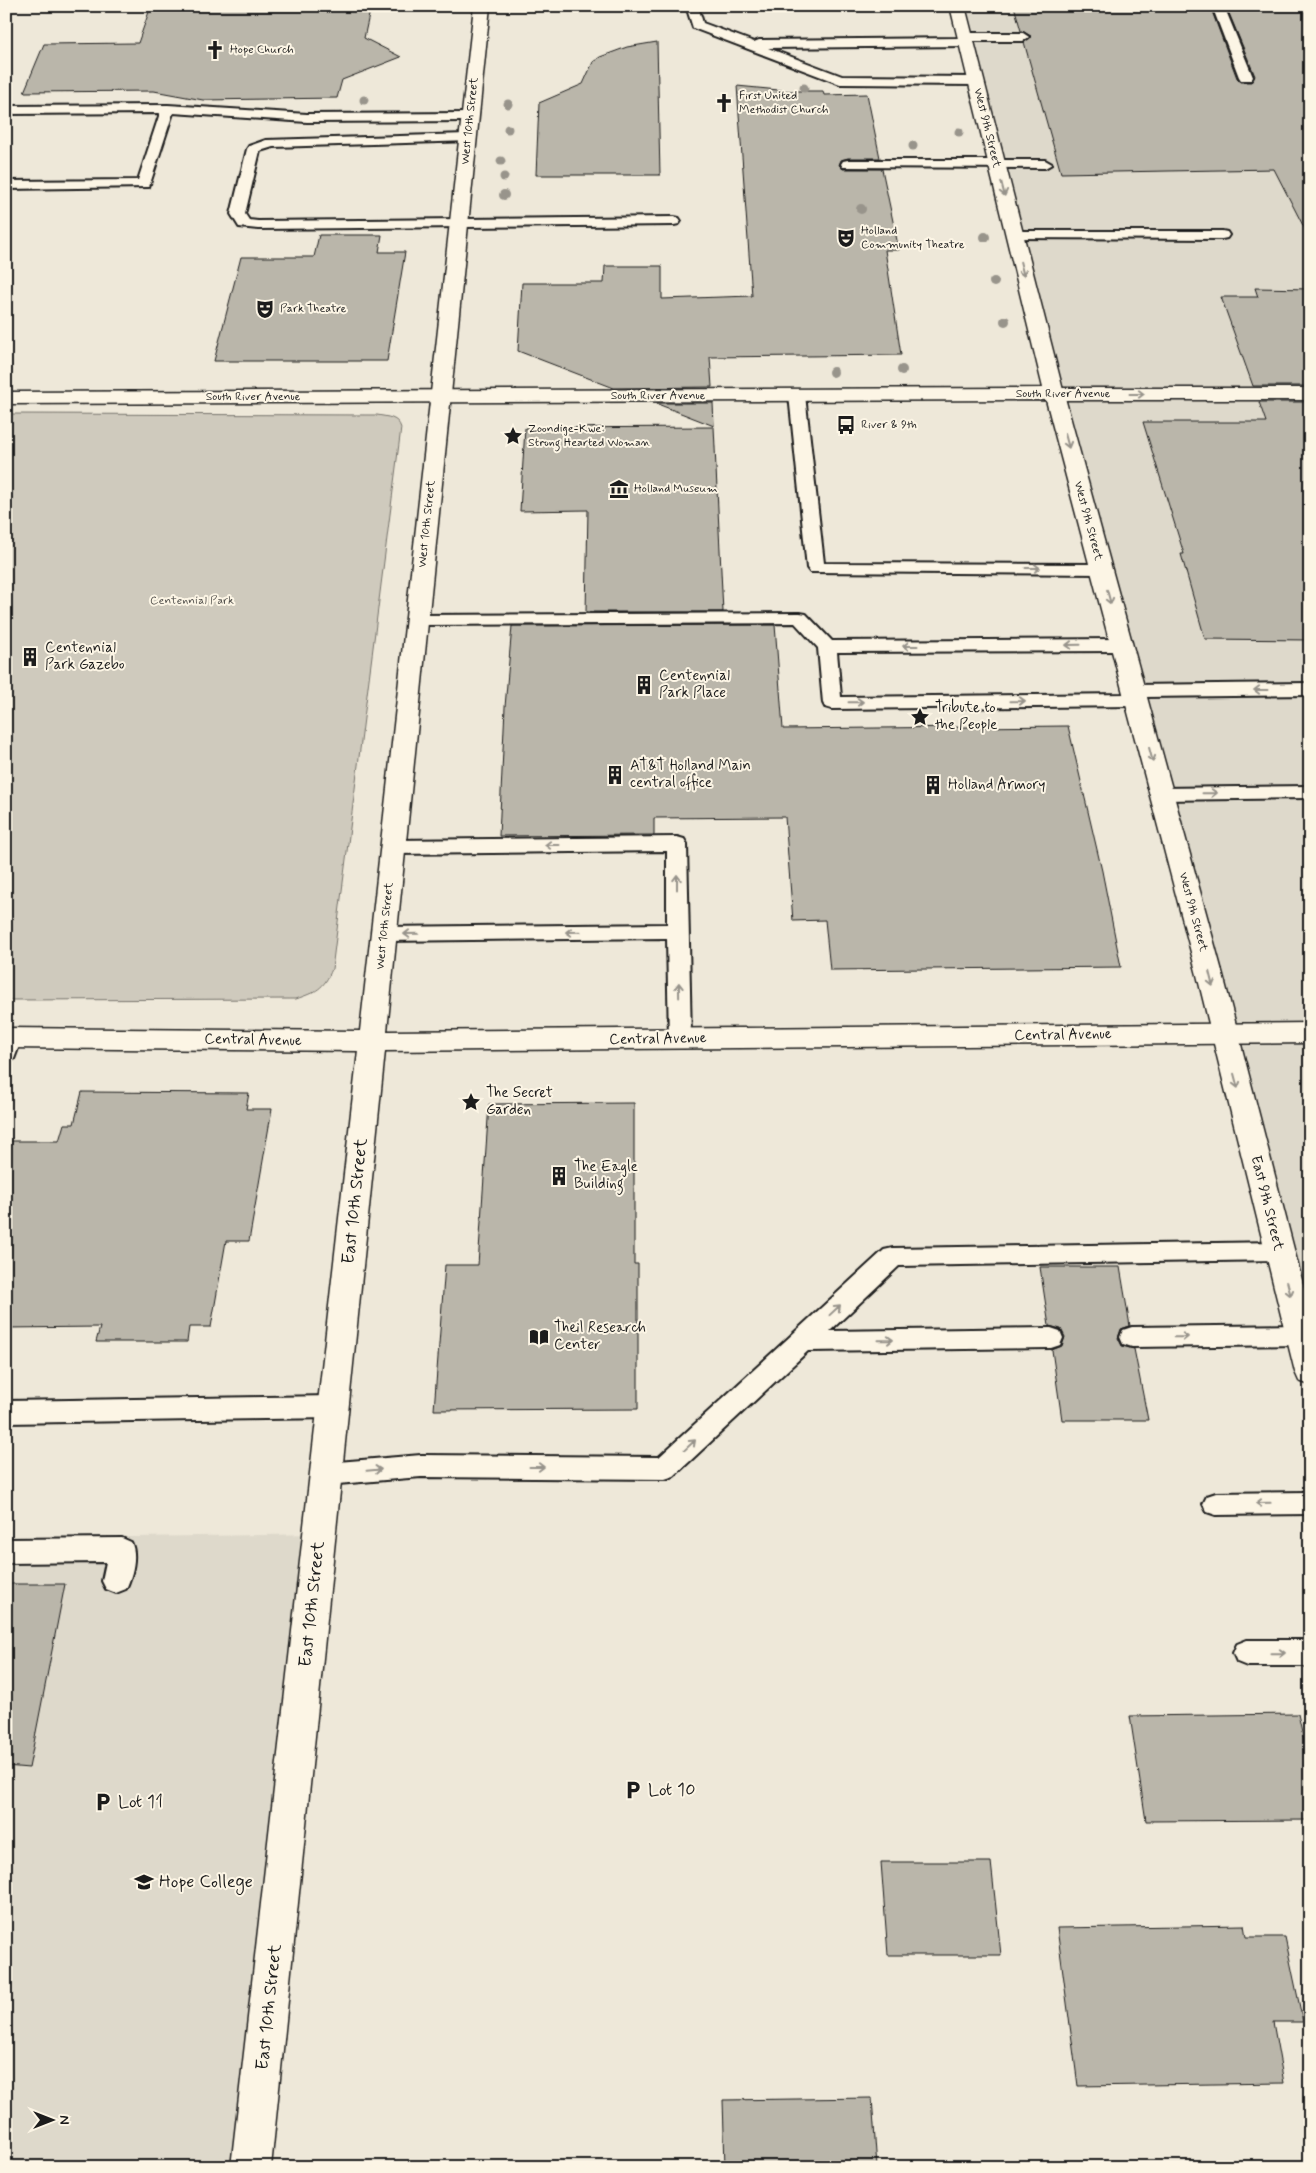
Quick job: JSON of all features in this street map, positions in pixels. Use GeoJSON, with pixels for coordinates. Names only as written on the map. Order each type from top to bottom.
{"type":"FeatureCollection","features":[{"type":"Feature","properties":{"kind":"street","name":"West 10th Street"},"geometry":{"type":"LineString","coordinates":[[373,1041],[482,6]]}},
{"type":"Feature","properties":{"kind":"street","name":"West 9th Street"},"geometry":{"type":"LineString","coordinates":[[957,6],[1054,394],[1224,1034]]}},
{"type":"Feature","properties":{"kind":"street","name":"South River Avenue"},"geometry":{"type":"LineString","coordinates":[[6,398],[1310,394]]}},
{"type":"Feature","properties":{"kind":"street","name":"Central Avenue"},"geometry":{"type":"LineString","coordinates":[[8,1043],[1310,1033]]}},
{"type":"Feature","properties":{"kind":"street","name":"East 9th Street"},"geometry":{"type":"LineString","coordinates":[[1224,1034],[1310,1372]]}},
{"type":"Feature","properties":{"kind":"street","name":"East 10th Street"},"geometry":{"type":"LineString","coordinates":[[251,2167],[373,1041]]}},
{"type":"Feature","properties":{"kind":"lane"},"geometry":{"type":"LineString","coordinates":[[692,6],[697,25],[840,80],[975,81]]}},
{"type":"Feature","properties":{"kind":"lane"},"geometry":{"type":"LineString","coordinates":[[1218,6],[1246,77]]}},
{"type":"Feature","properties":{"kind":"lane"},"geometry":{"type":"LineString","coordinates":[[748,45],[1023,37]]}},
{"type":"Feature","properties":{"kind":"lane"},"geometry":{"type":"LineString","coordinates":[[6,185],[144,184],[168,109]]}},
{"type":"Feature","properties":{"kind":"lane"},"geometry":{"type":"LineString","coordinates":[[6,110],[168,109],[307,118],[470,117]]}},
{"type":"Feature","properties":{"kind":"lane"},"geometry":{"type":"LineString","coordinates":[[467,138],[271,143],[261,145],[254,149],[238,214],[244,224],[258,225],[674,221]]}},
{"type":"Feature","properties":{"kind":"lane"},"geometry":{"type":"LineString","coordinates":[[848,164],[1045,164]]}},
{"type":"Feature","properties":{"kind":"lane"},"geometry":{"type":"LineString","coordinates":[[1014,235],[1222,235]]}},
{"type":"Feature","properties":{"kind":"lane"},"geometry":{"type":"LineString","coordinates":[[797,395],[816,568],[1101,569]]}},
{"type":"Feature","properties":{"kind":"lane"},"geometry":{"type":"LineString","coordinates":[[417,620],[800,618],[827,647],[832,702],[1135,696],[1310,689]]}},
{"type":"Feature","properties":{"kind":"lane"},"geometry":{"type":"LineString","coordinates":[[827,647],[1121,644]]}},
{"type":"Feature","properties":{"kind":"lane"},"geometry":{"type":"LineString","coordinates":[[1161,794],[1310,792]]}},
{"type":"Feature","properties":{"kind":"lane"},"geometry":{"type":"LineString","coordinates":[[393,847],[677,844],[676,931],[680,1039]]}},
{"type":"Feature","properties":{"kind":"lane"},"geometry":{"type":"LineString","coordinates":[[384,934],[676,931]]}},
{"type":"Feature","properties":{"kind":"lane"},"geometry":{"type":"LineString","coordinates":[[326,1474],[421,1466],[666,1468],[893,1257],[1280,1251]]}},
{"type":"Feature","properties":{"kind":"lane"},"geometry":{"type":"LineString","coordinates":[[1132,1337],[1300,1335]]}},
{"type":"Feature","properties":{"kind":"lane"},"geometry":{"type":"LineString","coordinates":[[802,1341],[1051,1338]]}},
{"type":"Feature","properties":{"kind":"lane"},"geometry":{"type":"LineString","coordinates":[[6,1412],[332,1407]]}},
{"type":"Feature","properties":{"kind":"lane"},"geometry":{"type":"LineString","coordinates":[[1216,1504],[1310,1503]]}},
{"type":"Feature","properties":{"kind":"lane"},"geometry":{"type":"LineString","coordinates":[[6,1552],[122,1550],[116,1581]]}},
{"type":"Feature","properties":{"kind":"lane"},"geometry":{"type":"LineString","coordinates":[[1247,1654],[1310,1653]]}},
{"type":"Feature","properties":{"kind":"shaded area"},"geometry":{"type":"Polygon","coordinates":[[[957,6],[1310,6],[1310,1370],[957,6]]]}},
{"type":"Feature","properties":{"kind":"shaded area","name":"Hope College"},"geometry":{"type":"Polygon","coordinates":[[[320,1534],[251,2167],[6,2167],[6,1539],[320,1534]]]}},
{"type":"Feature","properties":{"kind":"green space","name":"Centennial Park"},"geometry":{"type":"Polygon","coordinates":[[[6,414],[377,415],[392,418],[400,424],[332,969],[326,981],[314,992],[296,999],[6,1000],[6,414]]]}},
{"type":"Feature","properties":{"kind":"building","name":"Hope Church"},"geometry":{"type":"Polygon","coordinates":[[[151,6],[371,6],[364,38],[401,57],[342,80],[337,98],[203,100],[154,91],[24,92],[44,44],[138,43],[151,6]]]}},
{"type":"Feature","properties":{"kind":"building"},"geometry":{"type":"Polygon","coordinates":[[[1014,6],[1210,6],[1237,78],[1241,82],[1251,82],[1255,76],[1226,6],[1310,6],[1310,239],[1274,169],[1061,173],[1024,42],[1031,36],[1021,31],[1014,6]]]}},
{"type":"Feature","properties":{"kind":"building"},"geometry":{"type":"Polygon","coordinates":[[[657,42],[660,175],[536,175],[539,103],[583,84],[593,62],[600,57],[627,47],[657,42]]]}},
{"type":"Feature","properties":{"kind":"building"},"geometry":{"type":"Polygon","coordinates":[[[737,86],[789,91],[823,91],[824,95],[867,94],[880,158],[848,158],[841,160],[839,165],[843,169],[882,169],[899,250],[885,250],[901,355],[710,357],[712,387],[614,388],[518,351],[522,283],[604,283],[605,266],[662,266],[662,299],[752,296],[737,86]]]}},
{"type":"Feature","properties":{"kind":"building"},"geometry":{"type":"Polygon","coordinates":[[[319,235],[382,235],[379,252],[405,252],[387,361],[214,361],[241,257],[314,257],[319,235]]]}},
{"type":"Feature","properties":{"kind":"building"},"geometry":{"type":"Polygon","coordinates":[[[1255,288],[1310,289],[1310,386],[1253,386],[1221,297],[1258,297],[1255,288]]]}},
{"type":"Feature","properties":{"kind":"building"},"geometry":{"type":"Polygon","coordinates":[[[1259,402],[1310,402],[1310,640],[1205,639],[1181,554],[1184,554],[1143,422],[1266,422],[1259,402]]]}},
{"type":"Feature","properties":{"kind":"building"},"geometry":{"type":"Polygon","coordinates":[[[655,403],[713,403],[714,426],[655,403]]]}},
{"type":"Feature","properties":{"kind":"building","name":"Holland Museum"},"geometry":{"type":"Polygon","coordinates":[[[714,427],[723,612],[586,612],[588,510],[520,511],[525,428],[714,427]]]}},
{"type":"Feature","properties":{"kind":"building"},"geometry":{"type":"Polygon","coordinates":[[[775,625],[783,729],[1068,726],[1102,871],[1121,967],[830,970],[825,920],[793,921],[785,817],[654,818],[654,835],[499,836],[505,707],[512,626],[775,625]]]}},
{"type":"Feature","properties":{"kind":"building"},"geometry":{"type":"Polygon","coordinates":[[[82,1092],[249,1093],[246,1109],[272,1109],[249,1241],[226,1241],[211,1327],[189,1327],[187,1342],[96,1342],[100,1327],[6,1328],[6,1141],[59,1141],[64,1124],[74,1124],[82,1092]]]}},
{"type":"Feature","properties":{"kind":"building"},"geometry":{"type":"Polygon","coordinates":[[[634,1103],[634,1264],[638,1264],[638,1409],[434,1410],[445,1265],[478,1265],[489,1104],[634,1103]]]}},
{"type":"Feature","properties":{"kind":"building"},"geometry":{"type":"Polygon","coordinates":[[[1040,1267],[1120,1267],[1130,1326],[1121,1329],[1118,1338],[1122,1346],[1134,1349],[1148,1420],[1062,1420],[1052,1350],[1062,1346],[1065,1337],[1061,1329],[1049,1326],[1040,1267]]]}},
{"type":"Feature","properties":{"kind":"building"},"geometry":{"type":"Polygon","coordinates":[[[6,1584],[65,1584],[29,1768],[6,1766],[6,1584]]]}},
{"type":"Feature","properties":{"kind":"building"},"geometry":{"type":"Polygon","coordinates":[[[1298,1714],[1310,1767],[1310,1820],[1146,1821],[1130,1716],[1298,1714]]]}},
{"type":"Feature","properties":{"kind":"building"},"geometry":{"type":"Polygon","coordinates":[[[881,1862],[991,1862],[1001,1955],[888,1955],[881,1862]]]}},
{"type":"Feature","properties":{"kind":"building"},"geometry":{"type":"Polygon","coordinates":[[[1244,1925],[1246,1937],[1285,1937],[1303,2022],[1273,2022],[1284,2083],[1078,2086],[1057,1928],[1244,1925]]]}},
{"type":"Feature","properties":{"kind":"building"},"geometry":{"type":"Polygon","coordinates":[[[872,2098],[877,2167],[725,2167],[723,2100],[872,2098]]]}},
{"type":"Feature","properties":{"kind":"place","name":"Hope Church"},"geometry":{"type":"Point","coordinates":[215,50]}},
{"type":"Feature","properties":{"kind":"place","name":"First United Methodist Church"},"geometry":{"type":"Point","coordinates":[724,103]}},
{"type":"Feature","properties":{"kind":"place","name":"Holland Community Theatre"},"geometry":{"type":"Point","coordinates":[846,238]}},
{"type":"Feature","properties":{"kind":"place","name":"Park Theatre"},"geometry":{"type":"Point","coordinates":[265,309]}},
{"type":"Feature","properties":{"kind":"place","name":"River & 9th"},"geometry":{"type":"Point","coordinates":[846,425]}},
{"type":"Feature","properties":{"kind":"place","name":"Zoondige-Kwe: Strong Hearted Woman"},"geometry":{"type":"Point","coordinates":[513,436]}},
{"type":"Feature","properties":{"kind":"place","name":"Holland Museum"},"geometry":{"type":"Point","coordinates":[619,489]}},
{"type":"Feature","properties":{"kind":"place","name":"Centennial Park Gazebo"},"geometry":{"type":"Point","coordinates":[30,657]}},
{"type":"Feature","properties":{"kind":"place","name":"Centennial Park Place"},"geometry":{"type":"Point","coordinates":[644,685]}},
{"type":"Feature","properties":{"kind":"place","name":"Tribute to the People"},"geometry":{"type":"Point","coordinates":[920,717]}},
{"type":"Feature","properties":{"kind":"place","name":"AT&T Holland Main central office"},"geometry":{"type":"Point","coordinates":[615,775]}},
{"type":"Feature","properties":{"kind":"place","name":"Holland Armory"},"geometry":{"type":"Point","coordinates":[933,785]}},
{"type":"Feature","properties":{"kind":"place","name":"The Secret Garden"},"geometry":{"type":"Point","coordinates":[471,1102]}},
{"type":"Feature","properties":{"kind":"place","name":"The Eagle Building"},"geometry":{"type":"Point","coordinates":[559,1176]}},
{"type":"Feature","properties":{"kind":"place","name":"Theil Research Center"},"geometry":{"type":"Point","coordinates":[539,1337]}},
{"type":"Feature","properties":{"kind":"place","name":"Lot 10"},"geometry":{"type":"Point","coordinates":[633,1790]}},
{"type":"Feature","properties":{"kind":"place","name":"Lot 11"},"geometry":{"type":"Point","coordinates":[103,1802]}},
{"type":"Feature","properties":{"kind":"place","name":"Hope College"},"geometry":{"type":"Point","coordinates":[144,1882]}}]}
